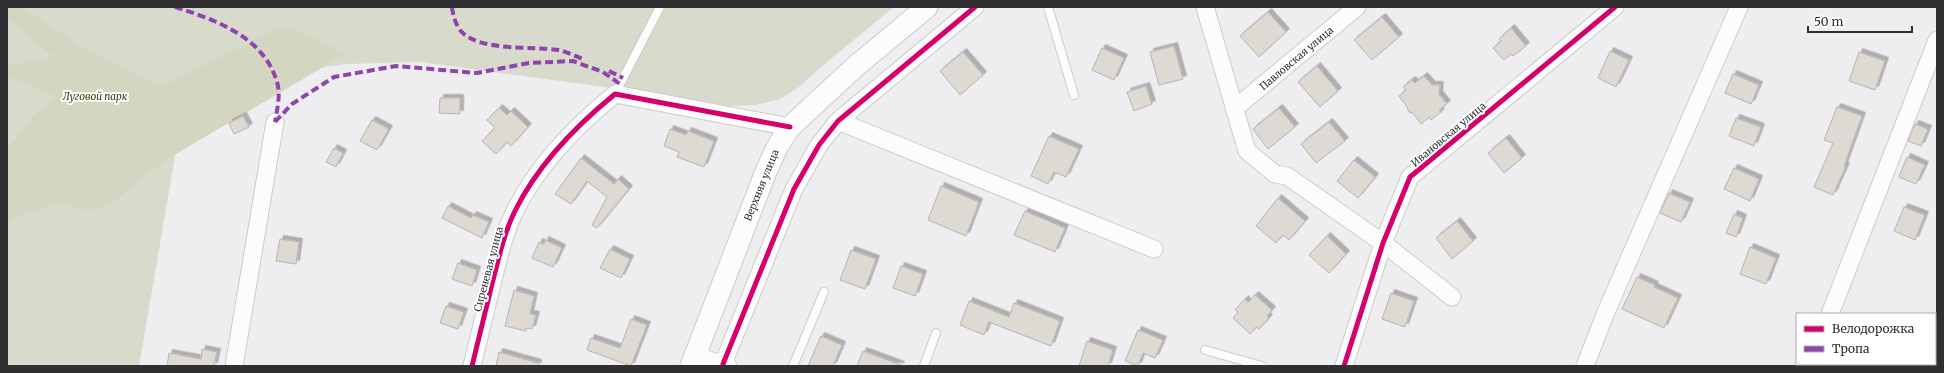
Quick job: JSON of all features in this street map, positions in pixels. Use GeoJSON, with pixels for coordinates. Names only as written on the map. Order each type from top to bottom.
{"type":"FeatureCollection","features":[{"type":"Feature","properties":{"kind":"street","name":"Верхняя улица"},"geometry":{"type":"LineString","coordinates":[[693,361],[765,174],[777,147],[790,127],[840,80],[927,7]]}},
{"type":"Feature","properties":{"kind":"street"},"geometry":{"type":"LineString","coordinates":[[693,361],[725,365],[794,189],[819,145],[838,121],[975,7]]}},
{"type":"Feature","properties":{"kind":"street"},"geometry":{"type":"LineString","coordinates":[[1205,7],[1247,151],[1275,174],[1287,176],[1383,243],[1452,297]]}},
{"type":"Feature","properties":{"kind":"street","name":"Павловская улица"},"geometry":{"type":"LineString","coordinates":[[1234,109],[1358,7]]}},
{"type":"Feature","properties":{"kind":"street","name":"Ивановская улица"},"geometry":{"type":"LineString","coordinates":[[1344,366],[1383,243],[1410,177],[1614,7]]}},
{"type":"Feature","properties":{"kind":"street"},"geometry":{"type":"LineString","coordinates":[[1585,366],[1606,312],[1739,7]]}},
{"type":"Feature","properties":{"kind":"street"},"geometry":{"type":"LineString","coordinates":[[1830,313],[1937,40]]}},
{"type":"Feature","properties":{"kind":"street"},"geometry":{"type":"LineString","coordinates":[[615,94],[790,127]]}},
{"type":"Feature","properties":{"kind":"street","name":"Сиреневая улица"},"geometry":{"type":"LineString","coordinates":[[472,366],[503,241],[515,211],[531,184],[562,145],[586,118],[615,94]]}},
{"type":"Feature","properties":{"kind":"street"},"geometry":{"type":"LineString","coordinates":[[838,121],[1154,249]]}},
{"type":"Feature","properties":{"kind":"street"},"geometry":{"type":"LineString","coordinates":[[234,366],[275,122]]}},
{"type":"Feature","properties":{"kind":"lane"},"geometry":{"type":"LineString","coordinates":[[615,94],[660,7]]}},
{"type":"Feature","properties":{"kind":"lane"},"geometry":{"type":"LineString","coordinates":[[1048,7],[1074,95]]}},
{"type":"Feature","properties":{"kind":"lane"},"geometry":{"type":"LineString","coordinates":[[793,366],[824,292]]}},
{"type":"Feature","properties":{"kind":"lane"},"geometry":{"type":"LineString","coordinates":[[924,366],[936,333]]}},
{"type":"Feature","properties":{"kind":"lane"},"geometry":{"type":"LineString","coordinates":[[1205,350],[1262,366]]}},
{"type":"Feature","properties":{"kind":"green space","name":"Луговой парк"},"geometry":{"type":"Polygon","coordinates":[[[7,7],[894,7],[799,87],[780,99],[756,105],[726,106],[605,87],[420,62],[346,64],[187,87],[139,366],[7,366],[7,7]]]}},
{"type":"Feature","properties":{"kind":"green space"},"geometry":{"type":"Polygon","coordinates":[[[7,7],[21,7],[90,52],[161,87],[285,25],[347,53],[164,161],[110,205],[86,211],[61,203],[11,219],[7,228],[7,150],[34,115],[57,96],[7,77],[7,66],[53,56],[7,19],[7,7]]]}},
{"type":"Feature","properties":{"kind":"building"},"geometry":{"type":"Polygon","coordinates":[[[1268,12],[1286,32],[1259,57],[1240,36],[1268,12]]]}},
{"type":"Feature","properties":{"kind":"building"},"geometry":{"type":"Polygon","coordinates":[[[1382,17],[1399,37],[1372,60],[1354,40],[1382,17]]]}},
{"type":"Feature","properties":{"kind":"building"},"geometry":{"type":"Polygon","coordinates":[[[1511,28],[1526,46],[1513,56],[1511,54],[1504,60],[1493,48],[1501,41],[1499,39],[1511,28]]]}},
{"type":"Feature","properties":{"kind":"building"},"geometry":{"type":"Polygon","coordinates":[[[1174,46],[1183,79],[1159,85],[1150,52],[1174,46]]]}},
{"type":"Feature","properties":{"kind":"building"},"geometry":{"type":"Polygon","coordinates":[[[1102,48],[1124,58],[1114,80],[1092,70],[1102,48]]]}},
{"type":"Feature","properties":{"kind":"building"},"geometry":{"type":"Polygon","coordinates":[[[1610,51],[1629,60],[1616,87],[1598,78],[1610,51]]]}},
{"type":"Feature","properties":{"kind":"building"},"geometry":{"type":"Polygon","coordinates":[[[963,52],[983,75],[960,95],[940,71],[963,52]]]}},
{"type":"Feature","properties":{"kind":"building"},"geometry":{"type":"Polygon","coordinates":[[[1859,52],[1885,61],[1875,90],[1849,81],[1859,52]]]}},
{"type":"Feature","properties":{"kind":"building"},"geometry":{"type":"Polygon","coordinates":[[[1317,66],[1338,91],[1320,107],[1298,82],[1317,66]]]}},
{"type":"Feature","properties":{"kind":"building"},"geometry":{"type":"Polygon","coordinates":[[[1733,74],[1759,85],[1751,104],[1725,93],[1733,74]]]}},
{"type":"Feature","properties":{"kind":"building"},"geometry":{"type":"Polygon","coordinates":[[[1424,76],[1432,85],[1440,85],[1439,94],[1447,104],[1439,110],[1441,112],[1431,120],[1429,117],[1421,124],[1413,113],[1409,112],[1399,96],[1406,90],[1403,87],[1412,80],[1415,83],[1424,76]]]}},
{"type":"Feature","properties":{"kind":"building"},"geometry":{"type":"Polygon","coordinates":[[[1146,86],[1152,104],[1134,111],[1127,92],[1146,86]]]}},
{"type":"Feature","properties":{"kind":"building"},"geometry":{"type":"Polygon","coordinates":[[[440,98],[460,98],[460,114],[439,113],[440,98]]]}},
{"type":"Feature","properties":{"kind":"building"},"geometry":{"type":"Polygon","coordinates":[[[1837,107],[1862,116],[1844,166],[1846,166],[1833,195],[1814,187],[1833,143],[1824,140],[1837,107]]]}},
{"type":"Feature","properties":{"kind":"building"},"geometry":{"type":"Polygon","coordinates":[[[499,108],[507,115],[511,111],[528,127],[511,146],[507,142],[496,154],[482,141],[495,128],[487,120],[499,108]]]}},
{"type":"Feature","properties":{"kind":"building"},"geometry":{"type":"Polygon","coordinates":[[[1279,108],[1295,127],[1268,149],[1253,129],[1279,108]]]}},
{"type":"Feature","properties":{"kind":"building"},"geometry":{"type":"Polygon","coordinates":[[[243,116],[249,127],[234,134],[229,123],[243,116]]]}},
{"type":"Feature","properties":{"kind":"building"},"geometry":{"type":"Polygon","coordinates":[[[1736,118],[1761,127],[1754,146],[1729,136],[1736,118]]]}},
{"type":"Feature","properties":{"kind":"building"},"geometry":{"type":"Polygon","coordinates":[[[372,120],[389,129],[377,150],[360,141],[372,120]]]}},
{"type":"Feature","properties":{"kind":"building"},"geometry":{"type":"Polygon","coordinates":[[[1329,122],[1345,141],[1316,163],[1301,144],[1329,122]]]}},
{"type":"Feature","properties":{"kind":"building"},"geometry":{"type":"Polygon","coordinates":[[[1915,124],[1928,129],[1921,146],[1908,141],[1915,124]]]}},
{"type":"Feature","properties":{"kind":"building"},"geometry":{"type":"Polygon","coordinates":[[[670,129],[686,135],[688,131],[714,141],[704,167],[677,157],[679,152],[664,146],[670,129]]]}},
{"type":"Feature","properties":{"kind":"building"},"geometry":{"type":"Polygon","coordinates":[[[1049,136],[1079,149],[1066,177],[1054,172],[1048,184],[1031,176],[1049,136]]]}},
{"type":"Feature","properties":{"kind":"building"},"geometry":{"type":"Polygon","coordinates":[[[1506,138],[1522,158],[1504,173],[1488,153],[1506,138]]]}},
{"type":"Feature","properties":{"kind":"building"},"geometry":{"type":"Polygon","coordinates":[[[334,148],[343,153],[336,167],[326,162],[334,148]]]}},
{"type":"Feature","properties":{"kind":"building"},"geometry":{"type":"Polygon","coordinates":[[[1907,157],[1925,165],[1916,184],[1899,177],[1907,157]]]}},
{"type":"Feature","properties":{"kind":"building"},"geometry":{"type":"Polygon","coordinates":[[[581,158],[614,184],[618,179],[629,189],[597,228],[592,225],[607,197],[587,181],[571,204],[555,194],[581,158]]]}},
{"type":"Feature","properties":{"kind":"building"},"geometry":{"type":"Polygon","coordinates":[[[1354,160],[1375,177],[1358,198],[1337,181],[1354,160]]]}},
{"type":"Feature","properties":{"kind":"building"},"geometry":{"type":"Polygon","coordinates":[[[1734,168],[1759,179],[1750,201],[1724,189],[1734,168]]]}},
{"type":"Feature","properties":{"kind":"building"},"geometry":{"type":"Polygon","coordinates":[[[941,186],[979,202],[966,236],[928,220],[941,186]]]}},
{"type":"Feature","properties":{"kind":"building"},"geometry":{"type":"Polygon","coordinates":[[[1669,193],[1690,202],[1681,222],[1660,213],[1669,193]]]}},
{"type":"Feature","properties":{"kind":"building"},"geometry":{"type":"Polygon","coordinates":[[[1278,198],[1305,221],[1289,240],[1283,235],[1276,243],[1256,226],[1278,198]]]}},
{"type":"Feature","properties":{"kind":"building"},"geometry":{"type":"Polygon","coordinates":[[[448,206],[471,218],[473,215],[489,222],[482,238],[442,218],[448,206]]]}},
{"type":"Feature","properties":{"kind":"building"},"geometry":{"type":"Polygon","coordinates":[[[1904,207],[1925,215],[1915,240],[1894,231],[1904,207]]]}},
{"type":"Feature","properties":{"kind":"building"},"geometry":{"type":"Polygon","coordinates":[[[1025,211],[1065,228],[1055,252],[1014,235],[1025,211]]]}},
{"type":"Feature","properties":{"kind":"building"},"geometry":{"type":"Polygon","coordinates":[[[1734,214],[1743,218],[1736,237],[1726,233],[1734,214]]]}},
{"type":"Feature","properties":{"kind":"building"},"geometry":{"type":"Polygon","coordinates":[[[1457,221],[1473,241],[1452,259],[1436,238],[1457,221]]]}},
{"type":"Feature","properties":{"kind":"building"},"geometry":{"type":"Polygon","coordinates":[[[1327,236],[1346,254],[1329,273],[1309,255],[1327,236]]]}},
{"type":"Feature","properties":{"kind":"building"},"geometry":{"type":"Polygon","coordinates":[[[280,239],[299,242],[296,264],[276,261],[280,239]]]}},
{"type":"Feature","properties":{"kind":"building"},"geometry":{"type":"Polygon","coordinates":[[[545,240],[562,248],[553,267],[532,258],[539,242],[544,244],[545,240]]]}},
{"type":"Feature","properties":{"kind":"building"},"geometry":{"type":"Polygon","coordinates":[[[1750,247],[1776,258],[1766,284],[1740,274],[1750,247]]]}},
{"type":"Feature","properties":{"kind":"building"},"geometry":{"type":"Polygon","coordinates":[[[610,249],[630,259],[621,278],[600,268],[610,249]]]}},
{"type":"Feature","properties":{"kind":"building"},"geometry":{"type":"Polygon","coordinates":[[[851,250],[876,259],[865,289],[840,280],[851,250]]]}},
{"type":"Feature","properties":{"kind":"building"},"geometry":{"type":"Polygon","coordinates":[[[458,263],[477,270],[472,286],[452,279],[458,263]]]}},
{"type":"Feature","properties":{"kind":"building"},"geometry":{"type":"Polygon","coordinates":[[[901,266],[923,274],[915,296],[893,288],[901,266]]]}},
{"type":"Feature","properties":{"kind":"building"},"geometry":{"type":"Polygon","coordinates":[[[1637,277],[1678,298],[1664,328],[1622,309],[1637,277]]]}},
{"type":"Feature","properties":{"kind":"building"},"geometry":{"type":"Polygon","coordinates":[[[514,290],[534,296],[530,314],[536,315],[532,329],[526,328],[526,331],[505,326],[514,290]]]}},
{"type":"Feature","properties":{"kind":"building"},"geometry":{"type":"Polygon","coordinates":[[[1391,293],[1414,301],[1405,327],[1382,319],[1391,293]]]}},
{"type":"Feature","properties":{"kind":"building"},"geometry":{"type":"Polygon","coordinates":[[[1255,295],[1272,310],[1267,316],[1269,318],[1259,329],[1256,327],[1250,334],[1233,318],[1238,312],[1235,310],[1245,299],[1248,303],[1255,295]]]}},
{"type":"Feature","properties":{"kind":"building"},"geometry":{"type":"Polygon","coordinates":[[[969,301],[1009,317],[1014,303],[1060,321],[1051,346],[989,322],[984,335],[960,325],[969,301]]]}},
{"type":"Feature","properties":{"kind":"building"},"geometry":{"type":"Polygon","coordinates":[[[446,306],[464,312],[458,329],[440,323],[446,306]]]}},
{"type":"Feature","properties":{"kind":"building"},"geometry":{"type":"Polygon","coordinates":[[[631,319],[647,325],[631,366],[587,350],[591,338],[620,348],[631,319]]]}},
{"type":"Feature","properties":{"kind":"building"},"geometry":{"type":"Polygon","coordinates":[[[1138,330],[1163,340],[1155,358],[1143,353],[1138,366],[1125,361],[1138,330]]]}},
{"type":"Feature","properties":{"kind":"building"},"geometry":{"type":"Polygon","coordinates":[[[821,336],[842,345],[833,366],[808,366],[821,336]]]}},
{"type":"Feature","properties":{"kind":"building"},"geometry":{"type":"Polygon","coordinates":[[[1087,341],[1113,350],[1108,366],[1079,366],[1087,341]]]}},
{"type":"Feature","properties":{"kind":"building"},"geometry":{"type":"Polygon","coordinates":[[[202,349],[217,352],[214,366],[167,366],[169,353],[201,359],[202,349]]]}},
{"type":"Feature","properties":{"kind":"building"},"geometry":{"type":"Polygon","coordinates":[[[863,351],[901,365],[901,366],[857,366],[863,351]]]}},
{"type":"Feature","properties":{"kind":"building"},"geometry":{"type":"Polygon","coordinates":[[[499,352],[538,363],[538,366],[496,366],[499,352]]]}},
{"type":"Feature","properties":{"kind":"marked path"},"geometry":{"type":"LineString","coordinates":[[175,7],[206,18],[236,32],[250,42],[261,53],[271,66],[277,82],[279,92],[275,122]]}},
{"type":"Feature","properties":{"kind":"marked path"},"geometry":{"type":"LineString","coordinates":[[452,7],[454,19],[460,30],[468,37],[479,42],[506,47],[559,50],[585,60]]}},
{"type":"Feature","properties":{"kind":"marked path"},"geometry":{"type":"LineString","coordinates":[[275,122],[292,104],[334,77],[396,66],[477,73],[529,63],[573,61],[603,72],[620,84]]}},
{"type":"Feature","properties":{"kind":"marked path"},"geometry":{"type":"LineString","coordinates":[[609,71],[623,78]]}},
{"type":"Feature","properties":{"kind":"cycle path"},"geometry":{"type":"LineString","coordinates":[[723,364],[794,189],[819,145],[838,121],[975,7]]}},
{"type":"Feature","properties":{"kind":"cycle path"},"geometry":{"type":"LineString","coordinates":[[1344,366],[1383,243],[1410,177],[1615,7]]}},
{"type":"Feature","properties":{"kind":"cycle path"},"geometry":{"type":"LineString","coordinates":[[472,366],[500,254],[515,211],[524,194],[546,162],[586,119],[615,94],[790,127]]}}]}
